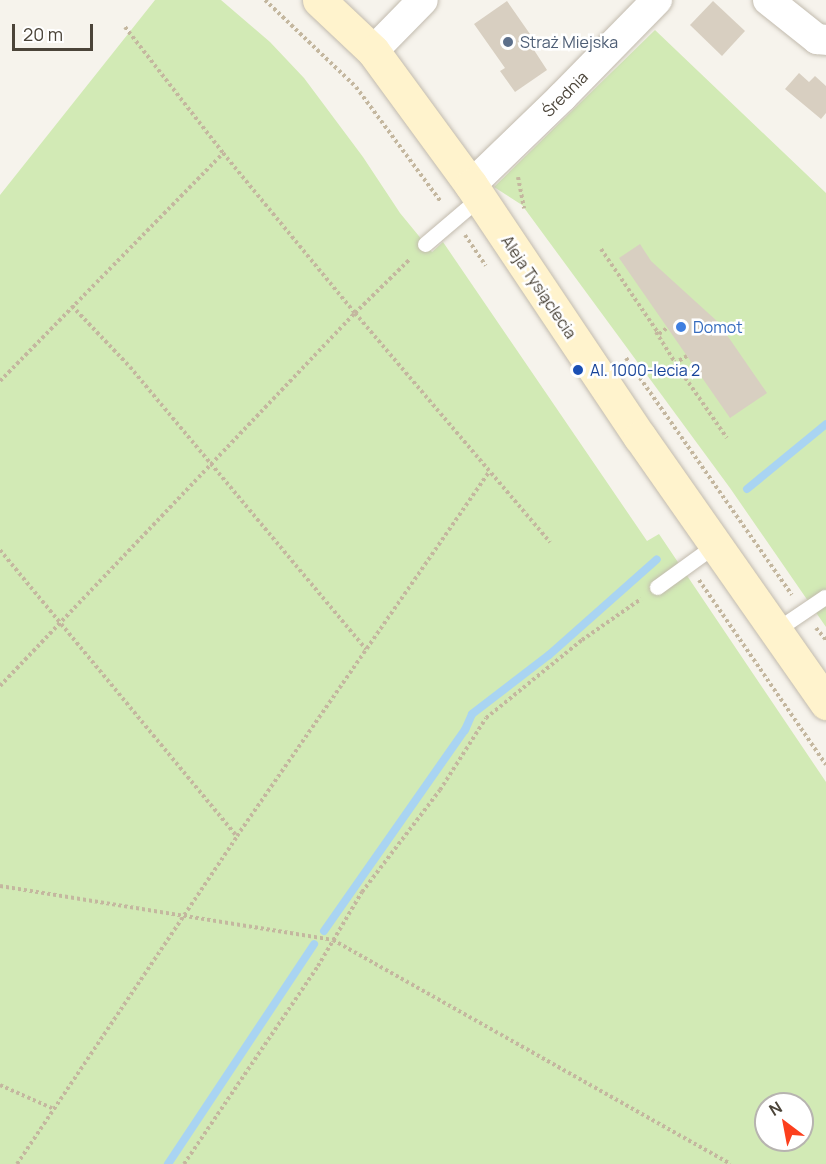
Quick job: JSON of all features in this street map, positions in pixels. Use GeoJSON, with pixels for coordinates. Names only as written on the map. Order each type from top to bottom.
{"type":"FeatureCollection","features":[{"type":"Feature","properties":{"kind":"street","name":"Aleja Tysiąclecia"},"geometry":{"type":"LineString","coordinates":[[319,0],[373,51],[475,191],[715,545],[826,704]]}},
{"type":"Feature","properties":{"kind":"street"},"geometry":{"type":"LineString","coordinates":[[373,51],[423,0]]}},
{"type":"Feature","properties":{"kind":"street","name":"Średnia"},"geometry":{"type":"LineString","coordinates":[[475,191],[506,151],[657,0]]}},
{"type":"Feature","properties":{"kind":"street"},"geometry":{"type":"LineString","coordinates":[[768,0],[817,39],[826,40]]}},
{"type":"Feature","properties":{"kind":"lane"},"geometry":{"type":"LineString","coordinates":[[425,244],[454,219],[475,191]]}},
{"type":"Feature","properties":{"kind":"lane"},"geometry":{"type":"LineString","coordinates":[[657,587],[715,545]]}},
{"type":"Feature","properties":{"kind":"lane"},"geometry":{"type":"LineString","coordinates":[[776,630],[825,597]]}},
{"type":"Feature","properties":{"kind":"path"},"geometry":{"type":"LineString","coordinates":[[265,0],[356,87],[454,219],[489,271]]}},
{"type":"Feature","properties":{"kind":"path"},"geometry":{"type":"LineString","coordinates":[[125,27],[223,153],[355,313],[550,542]]}},
{"type":"Feature","properties":{"kind":"path"},"geometry":{"type":"LineString","coordinates":[[506,151],[515,162],[524,208],[529,216]]}},
{"type":"Feature","properties":{"kind":"path"},"geometry":{"type":"LineString","coordinates":[[0,381],[223,153]]}},
{"type":"Feature","properties":{"kind":"path"},"geometry":{"type":"LineString","coordinates":[[0,686],[355,313],[425,244]]}},
{"type":"Feature","properties":{"kind":"path"},"geometry":{"type":"LineString","coordinates":[[601,249],[659,334],[667,328]]}},
{"type":"Feature","properties":{"kind":"path"},"geometry":{"type":"LineString","coordinates":[[72,306],[130,367],[366,649]]}},
{"type":"Feature","properties":{"kind":"path"},"geometry":{"type":"LineString","coordinates":[[650,321],[675,363],[728,438]]}},
{"type":"Feature","properties":{"kind":"path"},"geometry":{"type":"LineString","coordinates":[[623,353],[826,640]]}},
{"type":"Feature","properties":{"kind":"path"},"geometry":{"type":"LineString","coordinates":[[675,363],[687,356]]}},
{"type":"Feature","properties":{"kind":"path"},"geometry":{"type":"LineString","coordinates":[[17,1164],[237,836],[490,471]]}},
{"type":"Feature","properties":{"kind":"path"},"geometry":{"type":"LineString","coordinates":[[0,550],[237,836]]}},
{"type":"Feature","properties":{"kind":"path"},"geometry":{"type":"LineString","coordinates":[[689,565],[826,765]]}},
{"type":"Feature","properties":{"kind":"path"},"geometry":{"type":"LineString","coordinates":[[184,1164],[318,966],[362,892],[440,789],[486,718],[582,640],[657,587]]}},
{"type":"Feature","properties":{"kind":"path"},"geometry":{"type":"LineString","coordinates":[[0,886],[333,940],[730,1164]]}},
{"type":"Feature","properties":{"kind":"path"},"geometry":{"type":"LineString","coordinates":[[0,1085],[54,1109]]}},
{"type":"Feature","properties":{"kind":"green space"},"geometry":{"type":"Polygon","coordinates":[[[155,0],[221,0],[270,42],[304,78],[363,157],[400,213],[432,252],[443,242],[647,541],[659,534],[826,782],[826,1164],[0,1164],[0,195],[155,0]]]}},
{"type":"Feature","properties":{"kind":"green space"},"geometry":{"type":"Polygon","coordinates":[[[655,30],[826,193],[826,627],[730,488],[522,205],[494,187],[655,30]]]}},
{"type":"Feature","properties":{"kind":"building"},"geometry":{"type":"Polygon","coordinates":[[[507,1],[539,47],[534,50],[547,70],[515,92],[500,71],[505,68],[474,24],[507,1]]]}},
{"type":"Feature","properties":{"kind":"building"},"geometry":{"type":"Polygon","coordinates":[[[713,1],[745,31],[722,56],[690,25],[713,1]]]}},
{"type":"Feature","properties":{"kind":"building"},"geometry":{"type":"Polygon","coordinates":[[[799,73],[809,82],[815,76],[826,86],[826,113],[821,119],[785,89],[799,73]]]}},
{"type":"Feature","properties":{"kind":"building"},"geometry":{"type":"Polygon","coordinates":[[[640,244],[651,261],[718,322],[767,393],[730,418],[619,258],[640,244]]]}},
{"type":"Feature","properties":{"kind":"waterway"},"geometry":{"type":"LineString","coordinates":[[747,489],[826,424]]}},
{"type":"Feature","properties":{"kind":"waterway"},"geometry":{"type":"LineString","coordinates":[[324,931],[465,730],[472,714],[549,655],[657,559]]}},
{"type":"Feature","properties":{"kind":"waterway"},"geometry":{"type":"LineString","coordinates":[[168,1164],[314,944]]}},
{"type":"Feature","properties":{"kind":"place","name":"Straż Miejska"},"geometry":{"type":"Point","coordinates":[508,42]}},
{"type":"Feature","properties":{"kind":"place","name":"Domot"},"geometry":{"type":"Point","coordinates":[681,327]}},
{"type":"Feature","properties":{"kind":"place","name":"Al. 1000-lecia 2"},"geometry":{"type":"Point","coordinates":[578,370]}}]}
